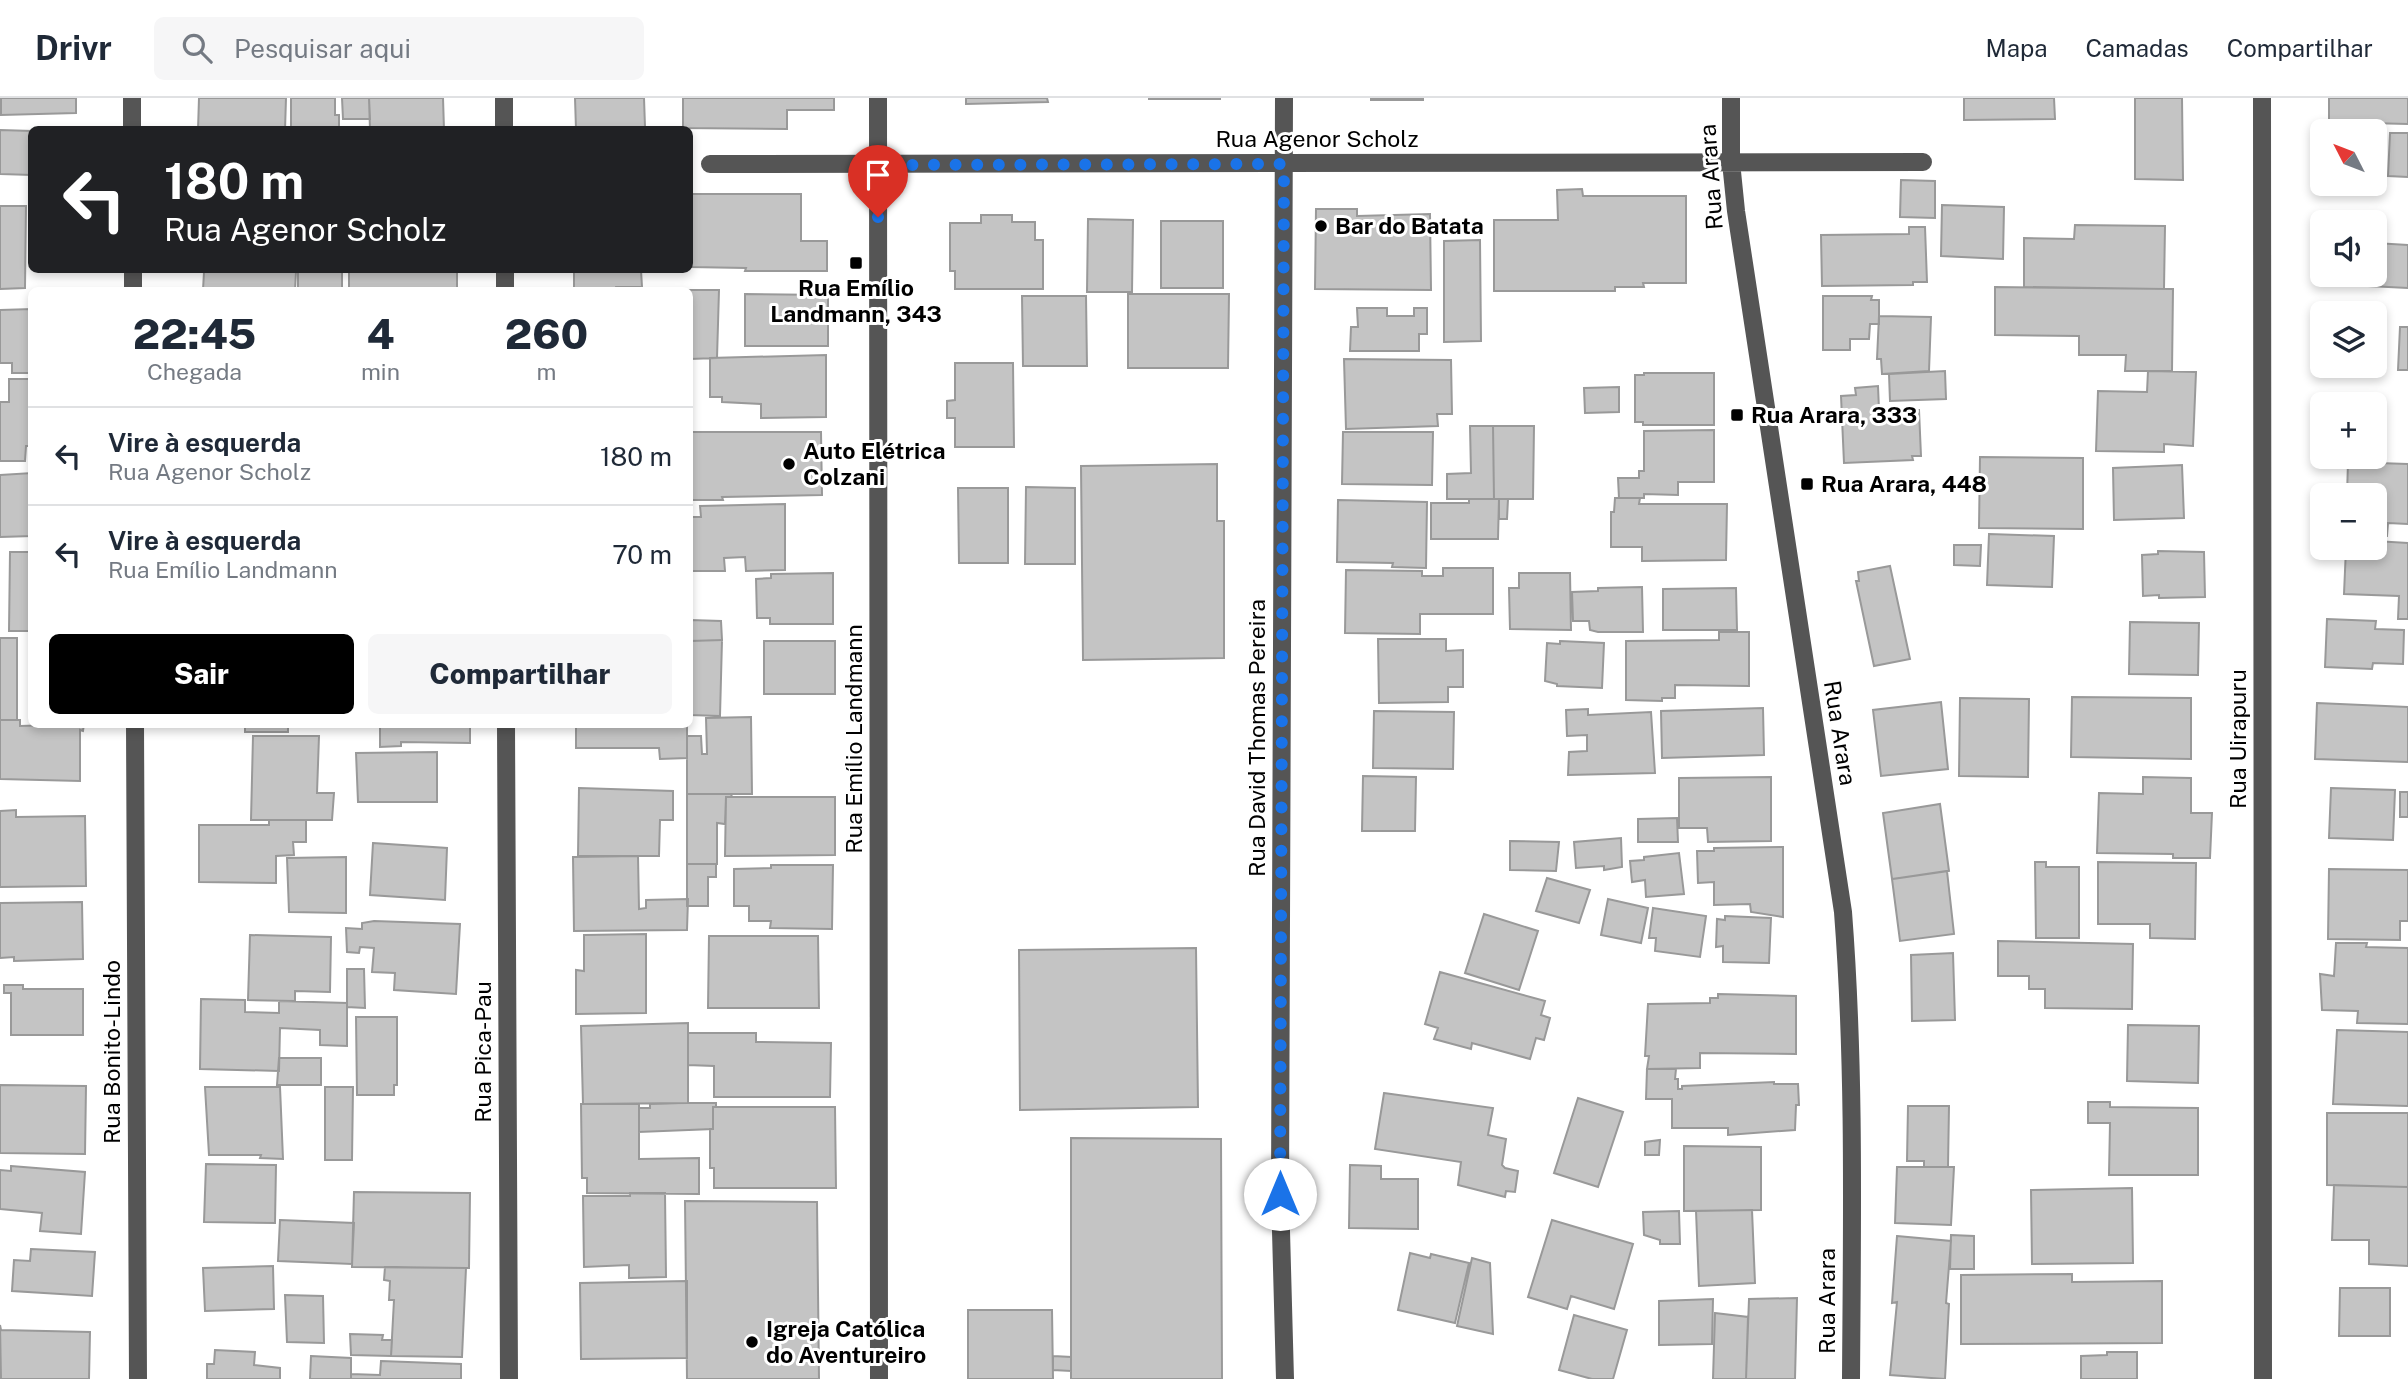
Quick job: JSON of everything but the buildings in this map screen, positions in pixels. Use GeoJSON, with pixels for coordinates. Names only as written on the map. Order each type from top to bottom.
{"type":"FeatureCollection","features":[{"type":"Feature","properties":{"kind":"street"},"geometry":{"type":"LineString","coordinates":[[132,98],[132,126]]}},
{"type":"Feature","properties":{"kind":"street"},"geometry":{"type":"LineString","coordinates":[[504,98],[505,126]]}},
{"type":"Feature","properties":{"kind":"street","name":"Rua Emílio Landmann"},"geometry":{"type":"LineString","coordinates":[[877,98],[879,1379]]}},
{"type":"Feature","properties":{"kind":"street","name":"Rua David Thomas Pereira"},"geometry":{"type":"LineString","coordinates":[[1284,98],[1280,1194],[1284,1379]]}},
{"type":"Feature","properties":{"kind":"street","name":"Rua Arara"},"geometry":{"type":"LineString","coordinates":[[1731,98],[1731,162],[1843,912],[1853,1077],[1851,1379]]}},
{"type":"Feature","properties":{"kind":"street","name":"Rua Uirapuru"},"geometry":{"type":"LineString","coordinates":[[2262,98],[2263,1379]]}},
{"type":"Feature","properties":{"kind":"street","name":"Rua Agenor Scholz"},"geometry":{"type":"LineString","coordinates":[[710,164],[1923,162]]}},
{"type":"Feature","properties":{"kind":"street","name":"Rua Bonito-Lindo"},"geometry":{"type":"LineString","coordinates":[[135,728],[138,1379]]}},
{"type":"Feature","properties":{"kind":"street","name":"Rua Pica-Pau"},"geometry":{"type":"LineString","coordinates":[[506,728],[509,1379]]}},
{"type":"Feature","properties":{"kind":"place","name":"Bar do Batata"},"geometry":{"type":"Point","coordinates":[1321,226]}},
{"type":"Feature","properties":{"kind":"place","name":"Rua Emílio Landmann, 343"},"geometry":{"type":"Point","coordinates":[856,263]}},
{"type":"Feature","properties":{"kind":"place","name":"Rua Arara, 333"},"geometry":{"type":"Point","coordinates":[1737,415]}},
{"type":"Feature","properties":{"kind":"place","name":"Auto Elétrica Colzani"},"geometry":{"type":"Point","coordinates":[789,464]}},
{"type":"Feature","properties":{"kind":"place","name":"Rua Arara, 448"},"geometry":{"type":"Point","coordinates":[1807,484]}},
{"type":"Feature","properties":{"kind":"place","name":"Igreja Católica do Aventureiro"},"geometry":{"type":"Point","coordinates":[752,1342]}},
{"type":"Feature","properties":{"kind":"route"},"geometry":{"type":"LineString","coordinates":[[878,217],[878,165],[1284,164],[1280,1194]]}}]}
